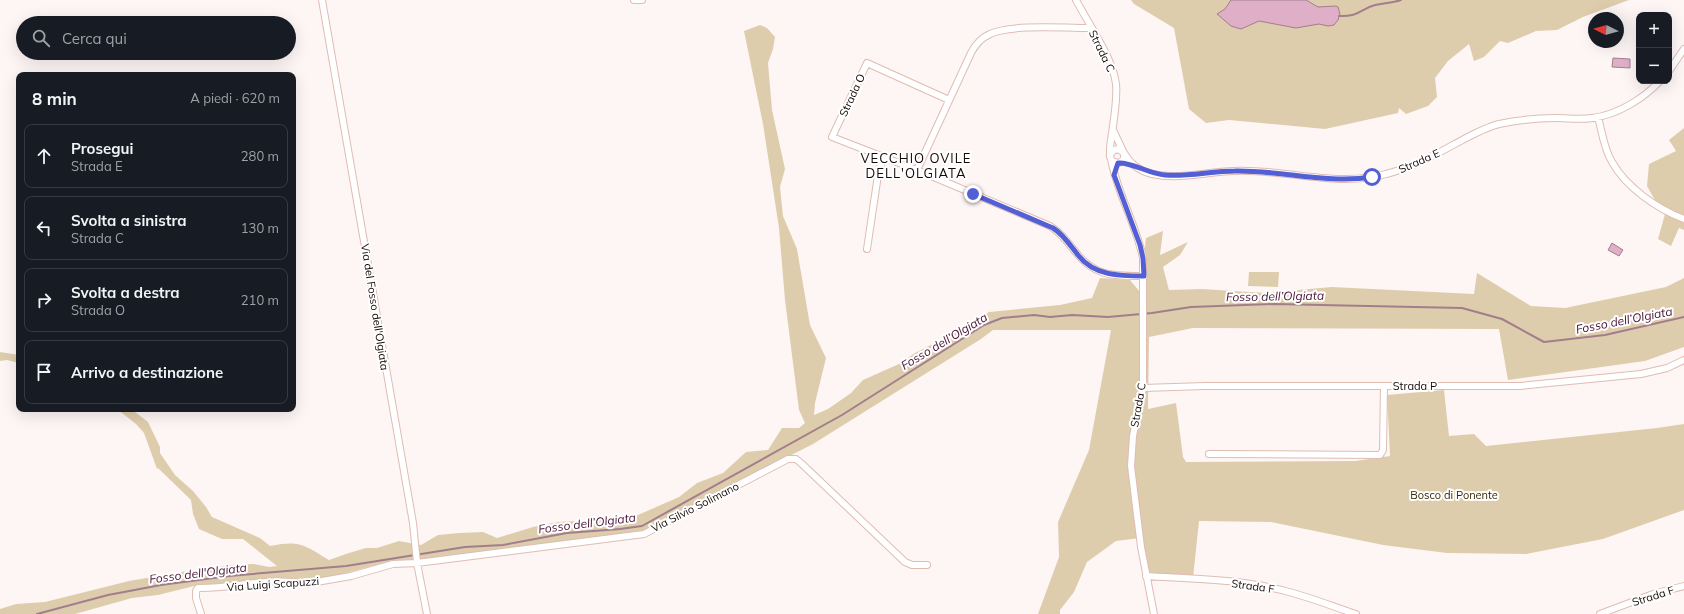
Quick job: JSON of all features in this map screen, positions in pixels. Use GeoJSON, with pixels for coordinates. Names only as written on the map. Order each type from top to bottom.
{"type":"FeatureCollection","features":[{"type":"Feature","properties":{"kind":"street","name":"Via del Fosso dell'Olgiata"},"geometry":{"type":"LineString","coordinates":[[322,0],[413,523],[416,557],[427,614]]}},
{"type":"Feature","properties":{"kind":"street"},"geometry":{"type":"LineString","coordinates":[[634,0],[642,0]]}},
{"type":"Feature","properties":{"kind":"street","name":"Strada C"},"geometry":{"type":"LineString","coordinates":[[1076,0],[1108,58],[1114,76],[1116,92],[1110,157],[1114,175],[1140,245],[1143,258],[1143,388],[1133,436],[1131,458],[1136,511],[1146,576],[1154,614]]}},
{"type":"Feature","properties":{"kind":"street"},"geometry":{"type":"LineString","coordinates":[[917,170],[974,48],[980,40],[988,34],[1001,30],[1091,28]]}},
{"type":"Feature","properties":{"kind":"street"},"geometry":{"type":"LineString","coordinates":[[1672,67],[1684,50]]}},
{"type":"Feature","properties":{"kind":"street","name":"Strada O"},"geometry":{"type":"LineString","coordinates":[[949,100],[867,63],[832,137],[917,170],[1053,228],[1091,268],[1110,274],[1144,276]]}},
{"type":"Feature","properties":{"kind":"street","name":"Strada E"},"geometry":{"type":"LineString","coordinates":[[1119,163],[1153,174],[1175,176],[1234,171],[1335,179],[1366,178],[1385,175],[1412,166],[1471,136],[1497,125],[1534,118],[1584,119],[1598,117],[1639,99],[1656,84]]}},
{"type":"Feature","properties":{"kind":"street"},"geometry":{"type":"LineString","coordinates":[[1598,117],[1609,156],[1622,177],[1643,196],[1665,210],[1684,219]]}},
{"type":"Feature","properties":{"kind":"street","name":"Strada C"},"geometry":{"type":"LineString","coordinates":[[1112,128],[1123,152]]}},
{"type":"Feature","properties":{"kind":"street"},"geometry":{"type":"LineString","coordinates":[[1114,175],[1119,163],[1124,158],[1123,152],[1116,149],[1112,151],[1110,157],[1114,162],[1119,163]]}},
{"type":"Feature","properties":{"kind":"street","name":"Strada E"},"geometry":{"type":"LineString","coordinates":[[1123,152],[1132,164],[1140,169]]}},
{"type":"Feature","properties":{"kind":"street"},"geometry":{"type":"LineString","coordinates":[[867,249],[878,175],[883,157]]}},
{"type":"Feature","properties":{"kind":"street","name":"Strada P"},"geometry":{"type":"LineString","coordinates":[[1143,388],[1213,386],[1520,386],[1563,383],[1641,374],[1667,368],[1684,360]]}},
{"type":"Feature","properties":{"kind":"street"},"geometry":{"type":"LineString","coordinates":[[1209,454],[1380,455],[1383,450],[1384,386]]}},
{"type":"Feature","properties":{"kind":"street","name":"Via Silvio Solimano"},"geometry":{"type":"LineString","coordinates":[[416,557],[644,534],[792,458],[796,459],[802,464],[905,562],[912,565],[927,565]]}},
{"type":"Feature","properties":{"kind":"street","name":"Via Luigi Scapuzzi"},"geometry":{"type":"LineString","coordinates":[[200,614],[196,598],[196,591],[198,588],[215,589],[272,582],[300,582],[305,584],[351,576],[416,557]]}},
{"type":"Feature","properties":{"kind":"street","name":"Strada F"},"geometry":{"type":"LineString","coordinates":[[1146,576],[1213,580],[1272,588],[1300,595],[1356,614]]}},
{"type":"Feature","properties":{"kind":"street","name":"Strada F"},"geometry":{"type":"LineString","coordinates":[[1600,614],[1653,594],[1684,586]]}},
{"type":"Feature","properties":{"kind":"green space"},"geometry":{"type":"Polygon","coordinates":[[[1131,0],[1629,0],[1597,12],[1588,12],[1588,15],[1557,30],[1536,31],[1508,43],[1500,41],[1484,57],[1474,61],[1469,44],[1448,61],[1435,78],[1437,97],[1428,106],[1406,114],[1399,108],[1398,113],[1325,129],[1229,120],[1206,123],[1189,109],[1174,28],[1134,4],[1131,0]]]}},
{"type":"Feature","properties":{"kind":"green space","name":"Bosco di Ponente"},"geometry":{"type":"Polygon","coordinates":[[[760,25],[767,28],[775,37],[768,63],[772,110],[785,169],[780,187],[783,216],[797,249],[810,325],[826,358],[815,403],[814,415],[828,409],[851,393],[863,380],[899,364],[915,353],[951,335],[966,324],[989,312],[1060,305],[1092,298],[1100,278],[1130,280],[1140,292],[1146,238],[1163,231],[1160,255],[1188,242],[1180,255],[1163,267],[1169,290],[1202,289],[1265,293],[1332,287],[1474,294],[1477,273],[1531,306],[1565,308],[1666,287],[1684,278],[1684,347],[1645,361],[1508,380],[1499,329],[1193,328],[1149,337],[1148,409],[1176,403],[1183,457],[1186,462],[1355,461],[1390,456],[1387,395],[1444,390],[1449,436],[1474,434],[1486,446],[1684,424],[1684,510],[1603,539],[1526,554],[1447,553],[1383,545],[1271,522],[1199,521],[1193,578],[1146,576],[1140,538],[1116,541],[1087,562],[1074,592],[1060,610],[1060,614],[1038,614],[1059,557],[1058,522],[1089,450],[1111,330],[993,330],[813,444],[643,531],[420,560],[387,562],[328,578],[194,586],[158,595],[132,598],[75,614],[0,614],[0,609],[16,604],[45,602],[129,581],[193,570],[208,570],[226,565],[254,564],[269,567],[277,566],[243,539],[222,539],[199,529],[193,514],[191,500],[158,468],[157,469],[144,433],[136,424],[121,412],[135,412],[148,422],[160,447],[160,453],[175,475],[193,491],[212,517],[260,538],[270,546],[280,544],[301,545],[329,560],[366,548],[377,548],[399,541],[421,545],[438,535],[483,532],[497,538],[533,527],[559,522],[629,519],[679,497],[697,483],[723,473],[746,452],[768,450],[782,428],[799,428],[805,423],[799,410],[785,300],[779,228],[763,124],[744,31],[760,25]]]}},
{"type":"Feature","properties":{"kind":"green space"},"geometry":{"type":"Polygon","coordinates":[[[1684,128],[1684,230],[1679,228],[1671,246],[1658,239],[1665,214],[1657,204],[1647,186],[1649,164],[1676,151],[1669,140],[1684,128]]]}},
{"type":"Feature","properties":{"kind":"green space"},"geometry":{"type":"Polygon","coordinates":[[[1249,272],[1279,272],[1278,287],[1248,286],[1249,272]]]}},
{"type":"Feature","properties":{"kind":"green space"},"geometry":{"type":"Polygon","coordinates":[[[0,352],[16,355],[16,362],[7,360],[0,361],[0,352]]]}},
{"type":"Feature","properties":{"kind":"shaded area"},"geometry":{"type":"Polygon","coordinates":[[[1231,0],[1306,0],[1318,7],[1336,6],[1338,7],[1340,14],[1334,25],[1328,26],[1319,24],[1296,28],[1259,21],[1241,29],[1231,26],[1217,14],[1225,9],[1231,0]]]}},
{"type":"Feature","properties":{"kind":"shaded area"},"geometry":{"type":"Polygon","coordinates":[[[1613,58],[1630,59],[1630,68],[1612,67],[1613,58]]]}},
{"type":"Feature","properties":{"kind":"shaded area"},"geometry":{"type":"Polygon","coordinates":[[[1612,243],[1623,250],[1619,256],[1608,250],[1612,243]]]}},
{"type":"Feature","properties":{"kind":"waterway"},"geometry":{"type":"LineString","coordinates":[[1339,16],[1355,14],[1375,5],[1401,0]]}},
{"type":"Feature","properties":{"kind":"waterway","name":"Fosso dell’Olgiata"},"geometry":{"type":"LineString","coordinates":[[37,614],[108,595],[161,585],[229,576],[346,566],[465,547],[503,545],[567,533],[642,526],[842,415],[984,325],[1002,318],[1034,315],[1050,317],[1072,315],[1108,317],[1152,313],[1191,307],[1274,304],[1462,308],[1502,319],[1544,342],[1605,335],[1684,317]]}},
{"type":"Feature","properties":{"kind":"district","name":"VECCHIO OVILE DELL'OLGIATA"},"geometry":{"type":"Point","coordinates":[916,166]}},
{"type":"Feature","properties":{"kind":"route"},"geometry":{"type":"LineString","coordinates":[[973,194],[1053,228],[1060,234],[1087,266],[1091,268],[1110,274],[1144,276],[1144,264],[1140,245],[1114,175],[1118,163],[1153,174],[1184,176],[1234,171],[1335,179],[1360,179],[1372,177]]}},
{"type":"Feature","properties":{"kind":"water label","name":"Fosso dell'Olgiata"},"geometry":{"type":"Point","coordinates":[198,573]}}]}
